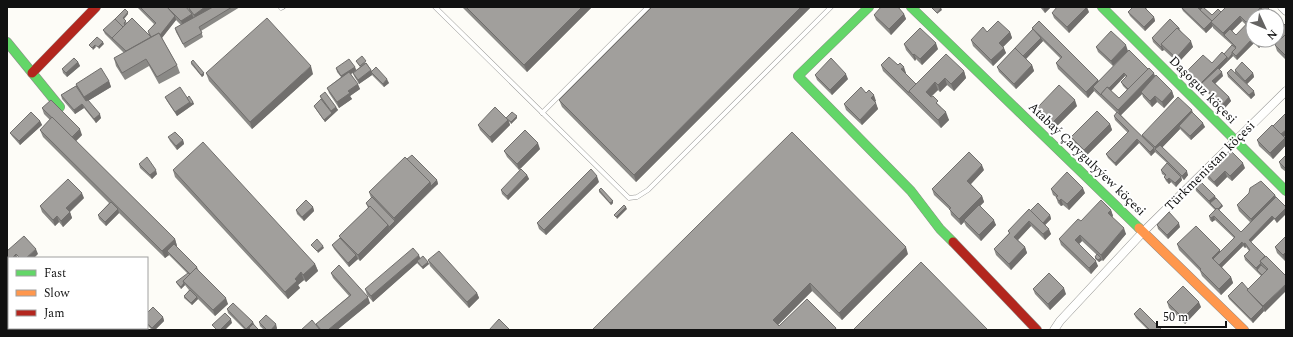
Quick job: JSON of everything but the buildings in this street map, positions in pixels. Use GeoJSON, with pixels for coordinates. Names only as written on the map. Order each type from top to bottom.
{"type":"FeatureCollection","features":[{"type":"Feature","properties":{"kind":"street"},"geometry":{"type":"LineString","coordinates":[[32,73],[96,7]]}},
{"type":"Feature","properties":{"kind":"street"},"geometry":{"type":"LineString","coordinates":[[869,7],[798,76],[912,191],[940,229],[1037,330]]}},
{"type":"Feature","properties":{"kind":"street","name":"Atabaý Çarygulyýew köçesi"},"geometry":{"type":"LineString","coordinates":[[911,7],[1244,330]]}},
{"type":"Feature","properties":{"kind":"street","name":"Daşoguz köçesi"},"geometry":{"type":"LineString","coordinates":[[1102,7],[1286,191]]}},
{"type":"Feature","properties":{"kind":"street"},"geometry":{"type":"LineString","coordinates":[[1282,7],[1286,10]]}},
{"type":"Feature","properties":{"kind":"street"},"geometry":{"type":"LineString","coordinates":[[7,42],[60,107]]}},
{"type":"Feature","properties":{"kind":"street","name":"Türkmenistan köçesi"},"geometry":{"type":"LineString","coordinates":[[1054,330],[1060,321],[1143,232],[1286,91]]}},
{"type":"Feature","properties":{"kind":"lane"},"geometry":{"type":"LineString","coordinates":[[435,7],[629,198],[637,198],[648,190],[831,7]]}},
{"type":"Feature","properties":{"kind":"lane"},"geometry":{"type":"LineString","coordinates":[[542,113],[648,7]]}},
{"type":"Feature","properties":{"kind":"traffic: fast"},"geometry":{"type":"LineString","coordinates":[[869,7],[798,76],[911,191],[940,229],[953,242]]}},
{"type":"Feature","properties":{"kind":"traffic: fast"},"geometry":{"type":"LineString","coordinates":[[911,7],[1139,228]]}},
{"type":"Feature","properties":{"kind":"traffic: fast"},"geometry":{"type":"LineString","coordinates":[[1102,7],[1286,191]]}},
{"type":"Feature","properties":{"kind":"traffic: fast"},"geometry":{"type":"LineString","coordinates":[[7,42],[60,107]]}},
{"type":"Feature","properties":{"kind":"traffic: slow"},"geometry":{"type":"LineString","coordinates":[[1139,228],[1244,330]]}},
{"type":"Feature","properties":{"kind":"traffic: jam"},"geometry":{"type":"LineString","coordinates":[[32,73],[96,7]]}},
{"type":"Feature","properties":{"kind":"traffic: jam"},"geometry":{"type":"LineString","coordinates":[[953,242],[1037,330]]}}]}
